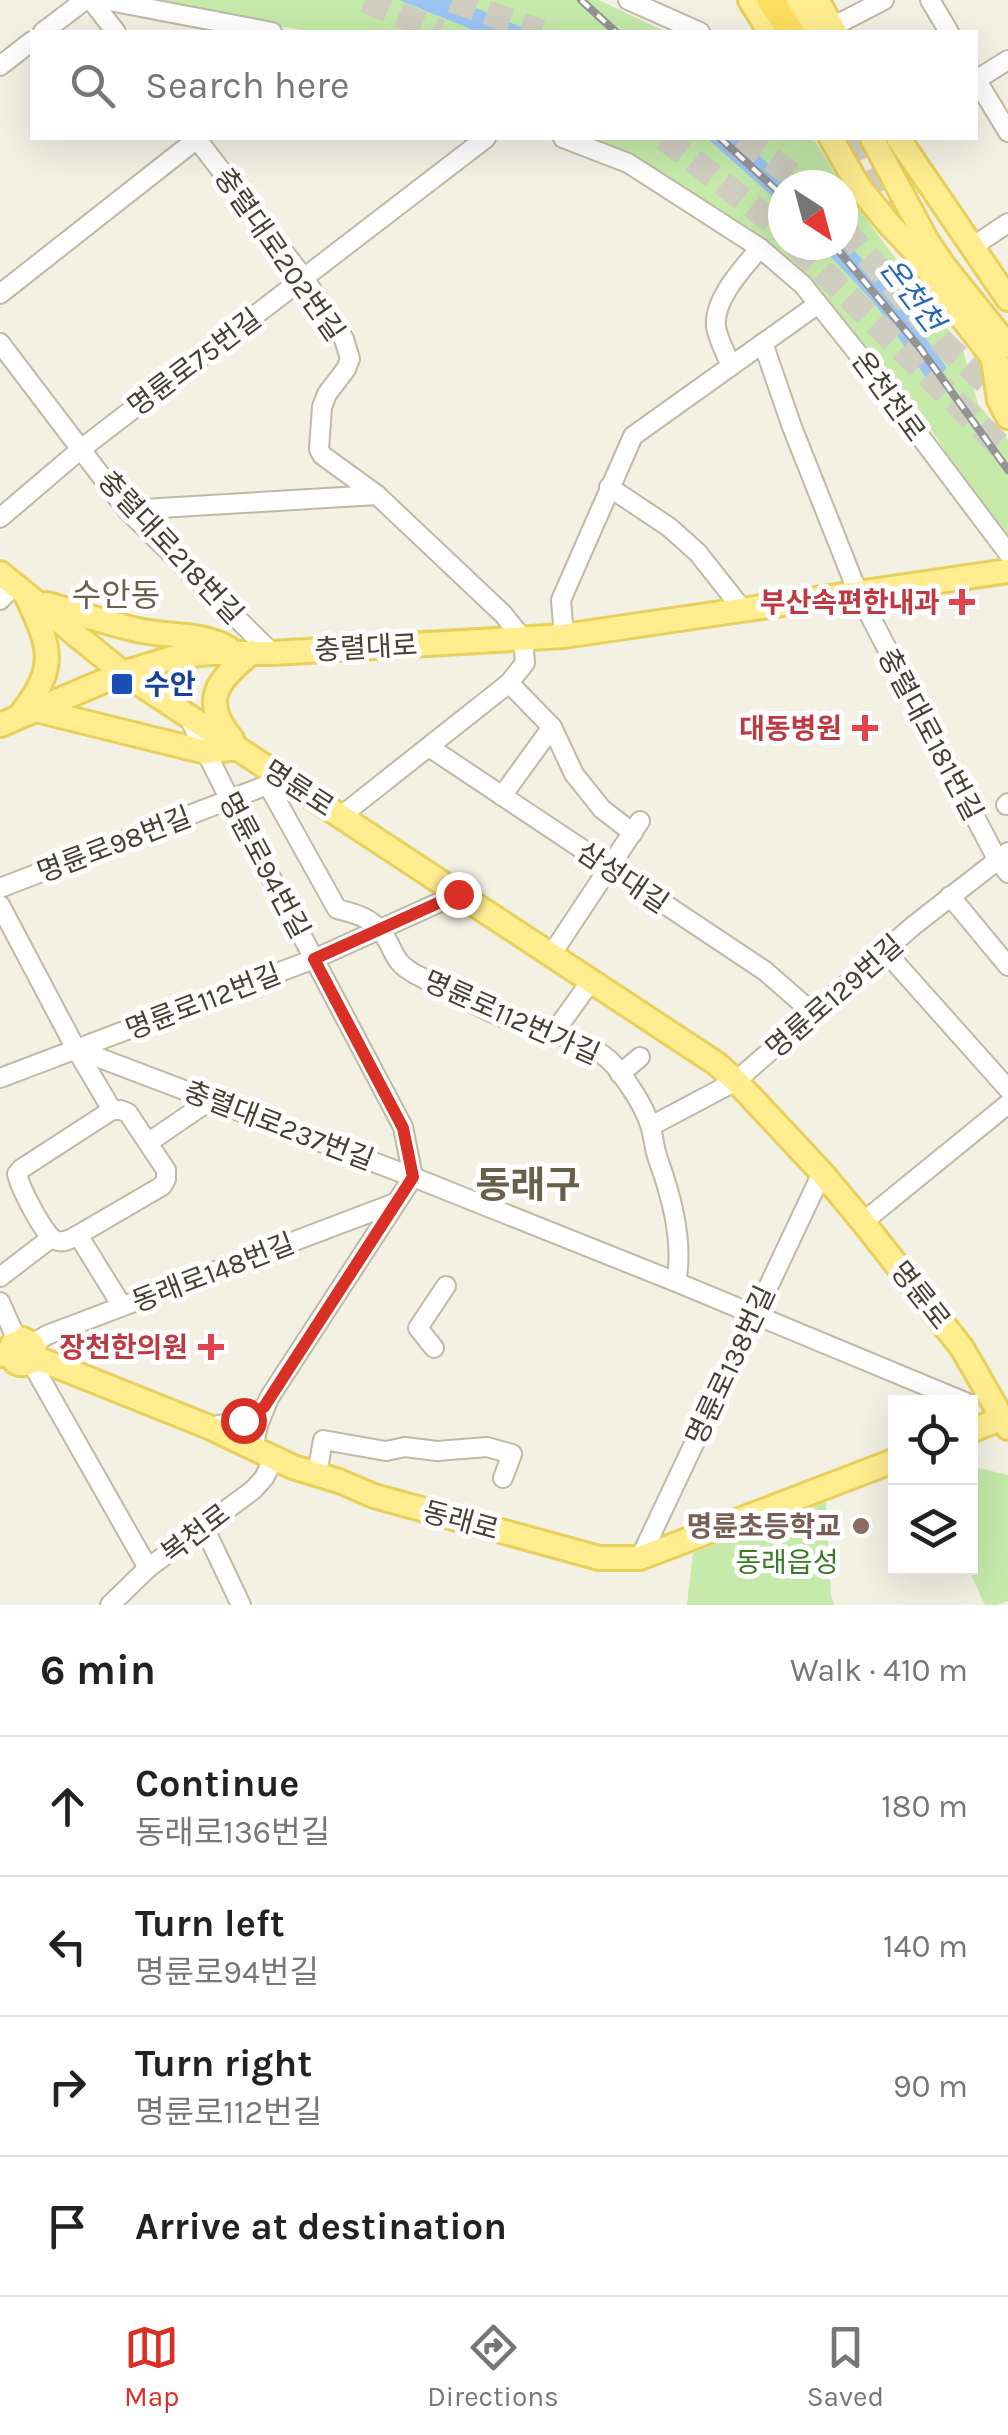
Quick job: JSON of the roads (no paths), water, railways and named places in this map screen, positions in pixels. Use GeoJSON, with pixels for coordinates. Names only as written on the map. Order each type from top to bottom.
{"type":"FeatureCollection","features":[{"type":"Feature","properties":{"kind":"highway"},"geometry":{"type":"LineString","coordinates":[[770,0],[773,30]]}},
{"type":"Feature","properties":{"kind":"main road"},"geometry":{"type":"LineString","coordinates":[[750,0],[772,30]]}},
{"type":"Feature","properties":{"kind":"main road"},"geometry":{"type":"LineString","coordinates":[[797,0],[827,30]]}},
{"type":"Feature","properties":{"kind":"main road"},"geometry":{"type":"LineString","coordinates":[[818,0],[828,30]]}},
{"type":"Feature","properties":{"kind":"main road"},"geometry":{"type":"LineString","coordinates":[[832,140],[859,187],[913,249],[958,314],[1000,351],[999,400],[1008,416]]}},
{"type":"Feature","properties":{"kind":"main road"},"geometry":{"type":"LineString","coordinates":[[873,140],[927,240],[1000,351],[1008,377]]}},
{"type":"Feature","properties":{"kind":"main road"},"geometry":{"type":"LineString","coordinates":[[890,140],[936,228],[1008,328]]}},
{"type":"Feature","properties":{"kind":"main road"},"geometry":{"type":"LineString","coordinates":[[899,140],[1008,299]]}},
{"type":"Feature","properties":{"kind":"main road","name":"충렬대로"},"geometry":{"type":"LineString","coordinates":[[18,717],[124,673],[175,657],[209,652],[564,636],[1008,571]]}},
{"type":"Feature","properties":{"kind":"main road"},"geometry":{"type":"LineString","coordinates":[[15,590],[140,631],[179,634],[253,653]]}},
{"type":"Feature","properties":{"kind":"main road"},"geometry":{"type":"LineString","coordinates":[[15,590],[44,635],[48,654],[38,690],[18,717],[206,752],[241,750]]}},
{"type":"Feature","properties":{"kind":"main road","name":"명륜로"},"geometry":{"type":"LineString","coordinates":[[15,590],[124,673],[241,750],[276,782],[341,816],[716,1064],[736,1081],[863,1222],[962,1348],[1006,1422]]}},
{"type":"Feature","properties":{"kind":"main road"},"geometry":{"type":"LineString","coordinates":[[241,750],[219,722],[214,701],[226,675],[253,653]]}},
{"type":"Feature","properties":{"kind":"main road","name":"동래로"},"geometry":{"type":"LineString","coordinates":[[21,1352],[374,1496],[599,1558],[640,1558],[888,1463]]}},
{"type":"Feature","properties":{"kind":"main road"},"geometry":{"type":"LineString","coordinates":[[978,1429],[1006,1422]]}},
{"type":"Feature","properties":{"kind":"street"},"geometry":{"type":"LineString","coordinates":[[46,30],[88,0],[114,30]]}},
{"type":"Feature","properties":{"kind":"street"},"geometry":{"type":"LineString","coordinates":[[104,0],[262,30]]}},
{"type":"Feature","properties":{"kind":"street"},"geometry":{"type":"LineString","coordinates":[[628,0],[696,30]]}},
{"type":"Feature","properties":{"kind":"street"},"geometry":{"type":"LineString","coordinates":[[830,30],[884,0]]}},
{"type":"Feature","properties":{"kind":"street"},"geometry":{"type":"LineString","coordinates":[[930,0],[947,30]]}},
{"type":"Feature","properties":{"kind":"street"},"geometry":{"type":"LineString","coordinates":[[0,66],[30,42]]}},
{"type":"Feature","properties":{"kind":"street"},"geometry":{"type":"LineString","coordinates":[[978,78],[1008,60]]}},
{"type":"Feature","properties":{"kind":"street"},"geometry":{"type":"LineString","coordinates":[[978,82],[1008,132]]}},
{"type":"Feature","properties":{"kind":"street"},"geometry":{"type":"LineString","coordinates":[[0,294],[194,140]]}},
{"type":"Feature","properties":{"kind":"street","name":"충렬대로202번길"},"geometry":{"type":"LineString","coordinates":[[199,140],[304,278],[344,339],[350,359],[322,408],[322,455],[377,495],[503,614],[523,639]]}},
{"type":"Feature","properties":{"kind":"street","name":"명륜로75번길"},"geometry":{"type":"LineString","coordinates":[[0,518],[81,449],[483,140]]}},
{"type":"Feature","properties":{"kind":"street","name":"온천천로"},"geometry":{"type":"LineString","coordinates":[[568,140],[628,162],[760,248],[803,285],[1008,554]]}},
{"type":"Feature","properties":{"kind":"street"},"geometry":{"type":"LineString","coordinates":[[972,248],[1008,223]]}},
{"type":"Feature","properties":{"kind":"street"},"geometry":{"type":"LineString","coordinates":[[732,366],[716,329],[717,314],[731,282],[760,248]]}},
{"type":"Feature","properties":{"kind":"street"},"geometry":{"type":"LineString","coordinates":[[564,636],[561,600],[633,436],[818,304]]}},
{"type":"Feature","properties":{"kind":"street","name":"충렬대로181번길"},"geometry":{"type":"LineString","coordinates":[[763,343],[858,593],[1004,861]]}},
{"type":"Feature","properties":{"kind":"street","name":"충렬대로218번길"},"geometry":{"type":"LineString","coordinates":[[0,344],[128,510],[253,653]]}},
{"type":"Feature","properties":{"kind":"street"},"geometry":{"type":"LineString","coordinates":[[609,487],[669,527],[698,554],[743,610]]}},
{"type":"Feature","properties":{"kind":"street"},"geometry":{"type":"LineString","coordinates":[[128,510],[377,495]]}},
{"type":"Feature","properties":{"kind":"street"},"geometry":{"type":"LineString","coordinates":[[341,816],[510,684],[525,663],[523,639]]}},
{"type":"Feature","properties":{"kind":"street"},"geometry":{"type":"LineString","coordinates":[[510,684],[552,727],[574,774],[602,809],[637,827],[551,955]]}},
{"type":"Feature","properties":{"kind":"street","name":"명륜로94번길"},"geometry":{"type":"LineString","coordinates":[[188,716],[403,1128],[413,1177]]}},
{"type":"Feature","properties":{"kind":"street"},"geometry":{"type":"LineString","coordinates":[[502,796],[552,727]]}},
{"type":"Feature","properties":{"kind":"street","name":"삼성대길"},"geometry":{"type":"LineString","coordinates":[[429,747],[764,971],[813,1013]]}},
{"type":"Feature","properties":{"kind":"street"},"geometry":{"type":"LineString","coordinates":[[276,782],[337,908],[362,916],[380,929]]}},
{"type":"Feature","properties":{"kind":"street","name":"명륜로98번길"},"geometry":{"type":"LineString","coordinates":[[0,888],[276,782]]}},
{"type":"Feature","properties":{"kind":"street","name":"명륜로129번길"},"geometry":{"type":"LineString","coordinates":[[651,1126],[736,1081],[950,896],[1004,861]]}},
{"type":"Feature","properties":{"kind":"street","name":"명륜로112번길"},"geometry":{"type":"LineString","coordinates":[[0,1078],[314,959],[458,894]]}},
{"type":"Feature","properties":{"kind":"street"},"geometry":{"type":"LineString","coordinates":[[950,896],[1008,966]]}},
{"type":"Feature","properties":{"kind":"street"},"geometry":{"type":"LineString","coordinates":[[0,904],[112,1110]]}},
{"type":"Feature","properties":{"kind":"street","name":"명륜로112번가길"},"geometry":{"type":"LineString","coordinates":[[380,929],[400,965],[505,1018],[601,1053],[614,1065],[651,1126],[653,1147],[667,1185],[676,1228],[676,1282]]}},
{"type":"Feature","properties":{"kind":"street"},"geometry":{"type":"LineString","coordinates":[[885,951],[1008,1089]]}},
{"type":"Feature","properties":{"kind":"street"},"geometry":{"type":"LineString","coordinates":[[553,1034],[591,981]]}},
{"type":"Feature","properties":{"kind":"street","name":"충렬대로237번길"},"geometry":{"type":"LineString","coordinates":[[76,1048],[413,1177],[946,1395]]}},
{"type":"Feature","properties":{"kind":"street"},"geometry":{"type":"LineString","coordinates":[[620,1074],[640,1057]]}},
{"type":"Feature","properties":{"kind":"street"},"geometry":{"type":"LineString","coordinates":[[149,1142],[212,1099]]}},
{"type":"Feature","properties":{"kind":"street"},"geometry":{"type":"LineString","coordinates":[[863,1222],[1008,1104]]}},
{"type":"Feature","properties":{"kind":"street"},"geometry":{"type":"LineString","coordinates":[[112,1110],[128,1113],[166,1170],[166,1179],[162,1186],[67,1242],[50,1238],[17,1174],[112,1110]]}},
{"type":"Feature","properties":{"kind":"street","name":"명륜로138번길"},"geometry":{"type":"LineString","coordinates":[[640,1558],[822,1174]]}},
{"type":"Feature","properties":{"kind":"street"},"geometry":{"type":"LineString","coordinates":[[209,1427],[243,1420],[264,1407],[413,1177]]}},
{"type":"Feature","properties":{"kind":"street","name":"동래로148번길"},"geometry":{"type":"LineString","coordinates":[[21,1352],[47,1335],[396,1203]]}},
{"type":"Feature","properties":{"kind":"street"},"geometry":{"type":"LineString","coordinates":[[78,1235],[122,1306]]}},
{"type":"Feature","properties":{"kind":"street"},"geometry":{"type":"LineString","coordinates":[[0,1277],[50,1238]]}},
{"type":"Feature","properties":{"kind":"street"},"geometry":{"type":"LineString","coordinates":[[434,1348],[418,1328],[446,1286]]}},
{"type":"Feature","properties":{"kind":"street"},"geometry":{"type":"LineString","coordinates":[[0,1302],[21,1352],[148,1568]]}},
{"type":"Feature","properties":{"kind":"street"},"geometry":{"type":"LineString","coordinates":[[264,1407],[264,1454]]}},
{"type":"Feature","properties":{"kind":"street","name":"충렬대로237번길"},"geometry":{"type":"LineString","coordinates":[[978,1409],[1006,1422]]}},
{"type":"Feature","properties":{"kind":"street"},"geometry":{"type":"LineString","coordinates":[[318,1474],[323,1440],[386,1451],[405,1447],[487,1448],[512,1454],[502,1478]]}},
{"type":"Feature","properties":{"kind":"street","name":"복천로"},"geometry":{"type":"LineString","coordinates":[[110,1605],[148,1568],[264,1478],[264,1454]]}},
{"type":"Feature","properties":{"kind":"street"},"geometry":{"type":"LineString","coordinates":[[204,1527],[241,1605]]}},
{"type":"Feature","properties":{"kind":"water"},"geometry":{"type":"Polygon","coordinates":[[[399,0],[458,0],[527,30],[473,30],[399,0]]]}},
{"type":"Feature","properties":{"kind":"water"},"geometry":{"type":"Polygon","coordinates":[[[709,140],[740,140],[776,170],[768,170],[768,193],[709,140]]]}},
{"type":"Feature","properties":{"kind":"water","name":"온천천"},"geometry":{"type":"Polygon","coordinates":[[[858,255],[947,368],[937,378],[929,382],[875,304],[834,260],[858,260],[858,255]]]}},
{"type":"Feature","properties":{"kind":"tunnel"},"geometry":{"type":"LineString","coordinates":[[365,0],[435,30]]}},
{"type":"Feature","properties":{"kind":"tunnel"},"geometry":{"type":"LineString","coordinates":[[452,0],[535,30]]}},
{"type":"Feature","properties":{"kind":"tunnel"},"geometry":{"type":"LineString","coordinates":[[667,140],[768,218]]}},
{"type":"Feature","properties":{"kind":"tunnel"},"geometry":{"type":"LineString","coordinates":[[744,140],[785,170]]}},
{"type":"Feature","properties":{"kind":"tunnel"},"geometry":{"type":"LineString","coordinates":[[851,140],[900,224]]}},
{"type":"Feature","properties":{"kind":"tunnel"},"geometry":{"type":"LineString","coordinates":[[858,245],[945,345],[1008,402]]}},
{"type":"Feature","properties":{"kind":"tunnel"},"geometry":{"type":"LineString","coordinates":[[811,260],[1008,450]]}},
{"type":"Feature","properties":{"kind":"railway"},"geometry":{"type":"LineString","coordinates":[[581,0],[614,30]]}},
{"type":"Feature","properties":{"kind":"railway"},"geometry":{"type":"LineString","coordinates":[[722,140],[768,182]]}},
{"type":"Feature","properties":{"kind":"railway"},"geometry":{"type":"LineString","coordinates":[[847,260],[920,348],[1008,470]]}},
{"type":"Feature","properties":{"kind":"place","name":"부산속편한내과"},"geometry":{"type":"Point","coordinates":[962,602]}},
{"type":"Feature","properties":{"kind":"place","name":"수안"},"geometry":{"type":"Point","coordinates":[122,684]}},
{"type":"Feature","properties":{"kind":"place","name":"대동병원"},"geometry":{"type":"Point","coordinates":[865,728]}},
{"type":"Feature","properties":{"kind":"place","name":"장천한의원"},"geometry":{"type":"Point","coordinates":[211,1347]}},
{"type":"Feature","properties":{"kind":"place","name":"명륜초등학교"},"geometry":{"type":"Point","coordinates":[861,1526]}},
{"type":"Feature","properties":{"kind":"district","name":"수안동"},"geometry":{"type":"Point","coordinates":[116,595]}},
{"type":"Feature","properties":{"kind":"district","name":"동래구"},"geometry":{"type":"Point","coordinates":[528,1185]}},
{"type":"Feature","properties":{"kind":"park label","name":"동래읍성"},"geometry":{"type":"Point","coordinates":[787,1562]}}]}
